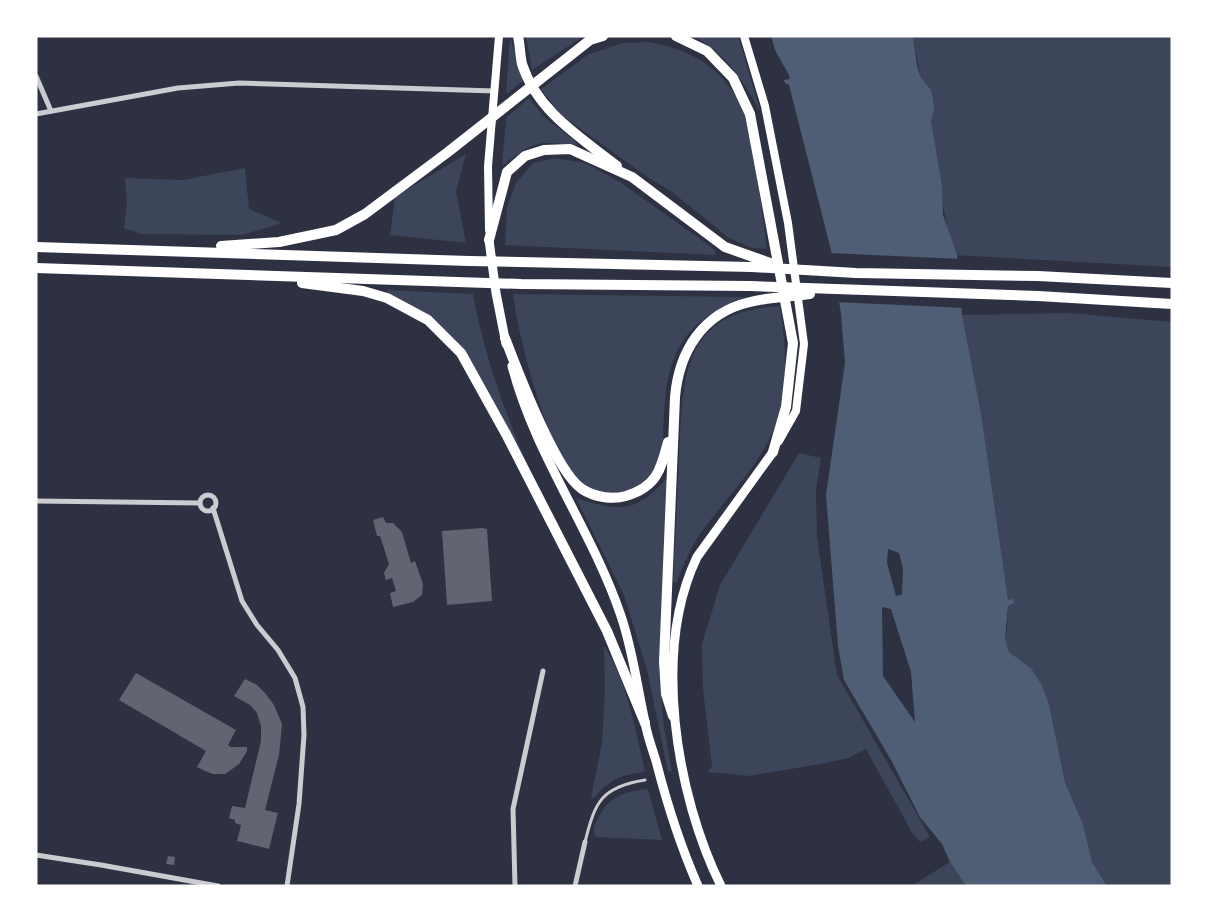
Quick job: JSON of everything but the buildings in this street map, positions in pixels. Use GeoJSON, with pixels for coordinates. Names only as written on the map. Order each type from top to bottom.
{"type":"FeatureCollection","features":[{"type":"Feature","properties":{"kind":"highway"},"geometry":{"type":"LineString","coordinates":[[518,36],[522,64],[539,97],[557,120],[725,247],[752,262]]}},
{"type":"Feature","properties":{"kind":"highway"},"geometry":{"type":"LineString","coordinates":[[170,250],[279,242],[336,230],[365,214],[448,152],[590,40],[603,36]]}},
{"type":"Feature","properties":{"kind":"highway"},"geometry":{"type":"LineString","coordinates":[[676,36],[707,51],[733,78],[750,114],[793,344],[786,407],[773,452]]}},
{"type":"Feature","properties":{"kind":"highway"},"geometry":{"type":"LineString","coordinates":[[489,240],[507,172],[525,156],[544,150],[570,149],[632,177]]}},
{"type":"Feature","properties":{"kind":"highway"},"geometry":{"type":"LineString","coordinates":[[36,247],[516,262],[752,262],[856,273],[1038,276],[1172,283]]}},
{"type":"Feature","properties":{"kind":"highway"},"geometry":{"type":"LineString","coordinates":[[36,268],[521,284],[750,286],[840,291],[1038,296],[1172,304]]}},
{"type":"Feature","properties":{"kind":"highway"},"geometry":{"type":"LineString","coordinates":[[239,275],[375,294],[418,313],[454,344],[506,434],[607,631],[645,723]]}},
{"type":"Feature","properties":{"kind":"highway"},"geometry":{"type":"LineString","coordinates":[[674,716],[666,694],[664,662],[678,370],[692,340],[702,328],[729,310],[749,302],[840,291]]}},
{"type":"Feature","properties":{"kind":"highway"},"geometry":{"type":"LineString","coordinates":[[505,339],[531,403],[562,465],[571,479],[581,489],[591,494],[619,498],[636,493],[650,483],[661,469],[674,419]]}},
{"type":"Feature","properties":{"kind":"main road"},"geometry":{"type":"LineString","coordinates":[[499,36],[488,166],[489,240],[505,339],[517,385],[535,432],[600,563],[621,615],[634,660],[645,723],[663,794],[681,848],[698,886]]}},
{"type":"Feature","properties":{"kind":"main road"},"geometry":{"type":"LineString","coordinates":[[721,886],[705,847],[681,762],[674,716],[677,621],[688,576],[698,557],[714,532],[748,490],[796,411],[804,344],[788,223],[765,106],[744,36]]}},
{"type":"Feature","properties":{"kind":"street"},"geometry":{"type":"LineString","coordinates":[[36,76],[51,111]]}},
{"type":"Feature","properties":{"kind":"street"},"geometry":{"type":"LineString","coordinates":[[36,114],[178,88],[239,83],[494,91]]}},
{"type":"Feature","properties":{"kind":"street"},"geometry":{"type":"LineString","coordinates":[[200,503],[205,496],[212,496],[216,501],[213,508],[243,601],[257,625],[278,650],[295,678],[303,707],[304,735],[298,804],[287,886]]}},
{"type":"Feature","properties":{"kind":"street"},"geometry":{"type":"LineString","coordinates":[[36,501],[200,503]]}},
{"type":"Feature","properties":{"kind":"street"},"geometry":{"type":"LineString","coordinates":[[200,503],[204,509],[213,508]]}},
{"type":"Feature","properties":{"kind":"street"},"geometry":{"type":"LineString","coordinates":[[515,886],[513,809],[543,671]]}},
{"type":"Feature","properties":{"kind":"street"},"geometry":{"type":"LineString","coordinates":[[575,886],[585,842]]}},
{"type":"Feature","properties":{"kind":"street"},"geometry":{"type":"LineString","coordinates":[[36,855],[218,886]]}},
{"type":"Feature","properties":{"kind":"lane"},"geometry":{"type":"LineString","coordinates":[[585,842],[593,812],[603,796],[623,783],[645,780]]}},
{"type":"Feature","properties":{"kind":"shaded area"},"geometry":{"type":"Polygon","coordinates":[[[526,36],[584,36],[532,70],[526,36]]]}},
{"type":"Feature","properties":{"kind":"shaded area"},"geometry":{"type":"Polygon","coordinates":[[[694,36],[738,36],[761,113],[733,69],[716,52],[694,36]]]}},
{"type":"Feature","properties":{"kind":"shaded area"},"geometry":{"type":"Polygon","coordinates":[[[771,36],[913,36],[917,66],[921,78],[931,90],[933,99],[934,111],[931,121],[942,186],[943,215],[957,255],[962,315],[981,414],[1008,600],[1014,599],[1014,603],[1008,606],[1005,639],[1009,652],[1031,668],[1042,686],[1049,704],[1065,782],[1083,824],[1092,862],[1107,886],[966,886],[950,862],[942,844],[920,817],[891,760],[844,680],[838,646],[826,495],[845,363],[841,314],[832,254],[789,85],[784,80],[790,77],[775,50],[771,36]],[[888,549],[887,563],[896,596],[902,594],[903,569],[899,553],[888,549]],[[882,607],[883,676],[915,722],[911,672],[891,609],[882,607]]]}},
{"type":"Feature","properties":{"kind":"shaded area"},"geometry":{"type":"Polygon","coordinates":[[[913,36],[1172,36],[1172,267],[952,255],[913,36]]]}},
{"type":"Feature","properties":{"kind":"shaded area"},"geometry":{"type":"Polygon","coordinates":[[[510,37],[524,80],[506,94],[510,37]]]}},
{"type":"Feature","properties":{"kind":"shaded area"},"geometry":{"type":"Polygon","coordinates":[[[649,42],[696,57],[720,76],[739,101],[749,129],[767,249],[752,248],[729,238],[672,192],[561,115],[541,89],[589,54],[623,43],[649,42]]]}},
{"type":"Feature","properties":{"kind":"shaded area"},"geometry":{"type":"Polygon","coordinates":[[[529,98],[543,116],[575,141],[577,146],[553,143],[536,144],[502,166],[506,118],[529,98]]]}},
{"type":"Feature","properties":{"kind":"shaded area"},"geometry":{"type":"Polygon","coordinates":[[[466,154],[456,192],[466,243],[390,235],[395,197],[466,154]]]}},
{"type":"Feature","properties":{"kind":"shaded area"},"geometry":{"type":"Polygon","coordinates":[[[555,158],[585,163],[620,182],[703,241],[716,251],[715,255],[505,245],[507,207],[516,183],[533,163],[555,158]]]}},
{"type":"Feature","properties":{"kind":"shaded area"},"geometry":{"type":"Polygon","coordinates":[[[245,168],[249,209],[282,223],[242,235],[142,234],[124,228],[127,202],[125,178],[183,180],[245,168]]]}},
{"type":"Feature","properties":{"kind":"shaded area"},"geometry":{"type":"Polygon","coordinates":[[[386,290],[473,294],[496,383],[529,468],[463,348],[433,317],[386,290]]]}},
{"type":"Feature","properties":{"kind":"shaded area"},"geometry":{"type":"Polygon","coordinates":[[[513,294],[744,297],[718,309],[698,323],[684,339],[669,377],[665,398],[663,449],[658,463],[650,476],[639,486],[614,494],[596,491],[581,483],[569,469],[557,448],[546,423],[528,366],[513,294]]]}},
{"type":"Feature","properties":{"kind":"shaded area"},"geometry":{"type":"Polygon","coordinates":[[[780,306],[785,369],[781,407],[775,426],[746,476],[698,537],[676,583],[673,582],[682,402],[686,377],[694,354],[705,335],[723,321],[747,311],[780,306]]]}},
{"type":"Feature","properties":{"kind":"shaded area"},"geometry":{"type":"Polygon","coordinates":[[[1070,313],[1172,322],[1172,886],[1107,886],[1092,862],[1083,824],[1065,782],[1049,704],[1031,668],[1009,652],[1005,639],[1008,601],[962,315],[1070,313]]]}},
{"type":"Feature","properties":{"kind":"shaded area"},"geometry":{"type":"Polygon","coordinates":[[[799,453],[821,458],[816,490],[817,537],[837,675],[930,837],[920,842],[911,831],[866,749],[848,758],[749,776],[708,772],[712,766],[703,689],[702,644],[720,585],[799,453]]]}},
{"type":"Feature","properties":{"kind":"shaded area"},"geometry":{"type":"Polygon","coordinates":[[[666,479],[669,480],[659,673],[664,727],[672,771],[668,772],[647,670],[624,595],[576,498],[615,507],[635,504],[645,499],[666,479]]]}},
{"type":"Feature","properties":{"kind":"shaded area"},"geometry":{"type":"Polygon","coordinates":[[[604,646],[625,690],[645,772],[616,779],[594,798],[591,798],[602,743],[605,691],[604,646]]]}},
{"type":"Feature","properties":{"kind":"shaded area"},"geometry":{"type":"Polygon","coordinates":[[[648,789],[662,840],[596,837],[595,824],[606,805],[618,796],[648,789]]]}},
{"type":"Feature","properties":{"kind":"shaded area"},"geometry":{"type":"Polygon","coordinates":[[[950,862],[966,886],[911,886],[950,862]]]}},
{"type":"Feature","properties":{"kind":"pier"},"geometry":{"type":"Polygon","coordinates":[[[829,253],[960,259],[965,308],[836,302],[829,253]]]}}]}
